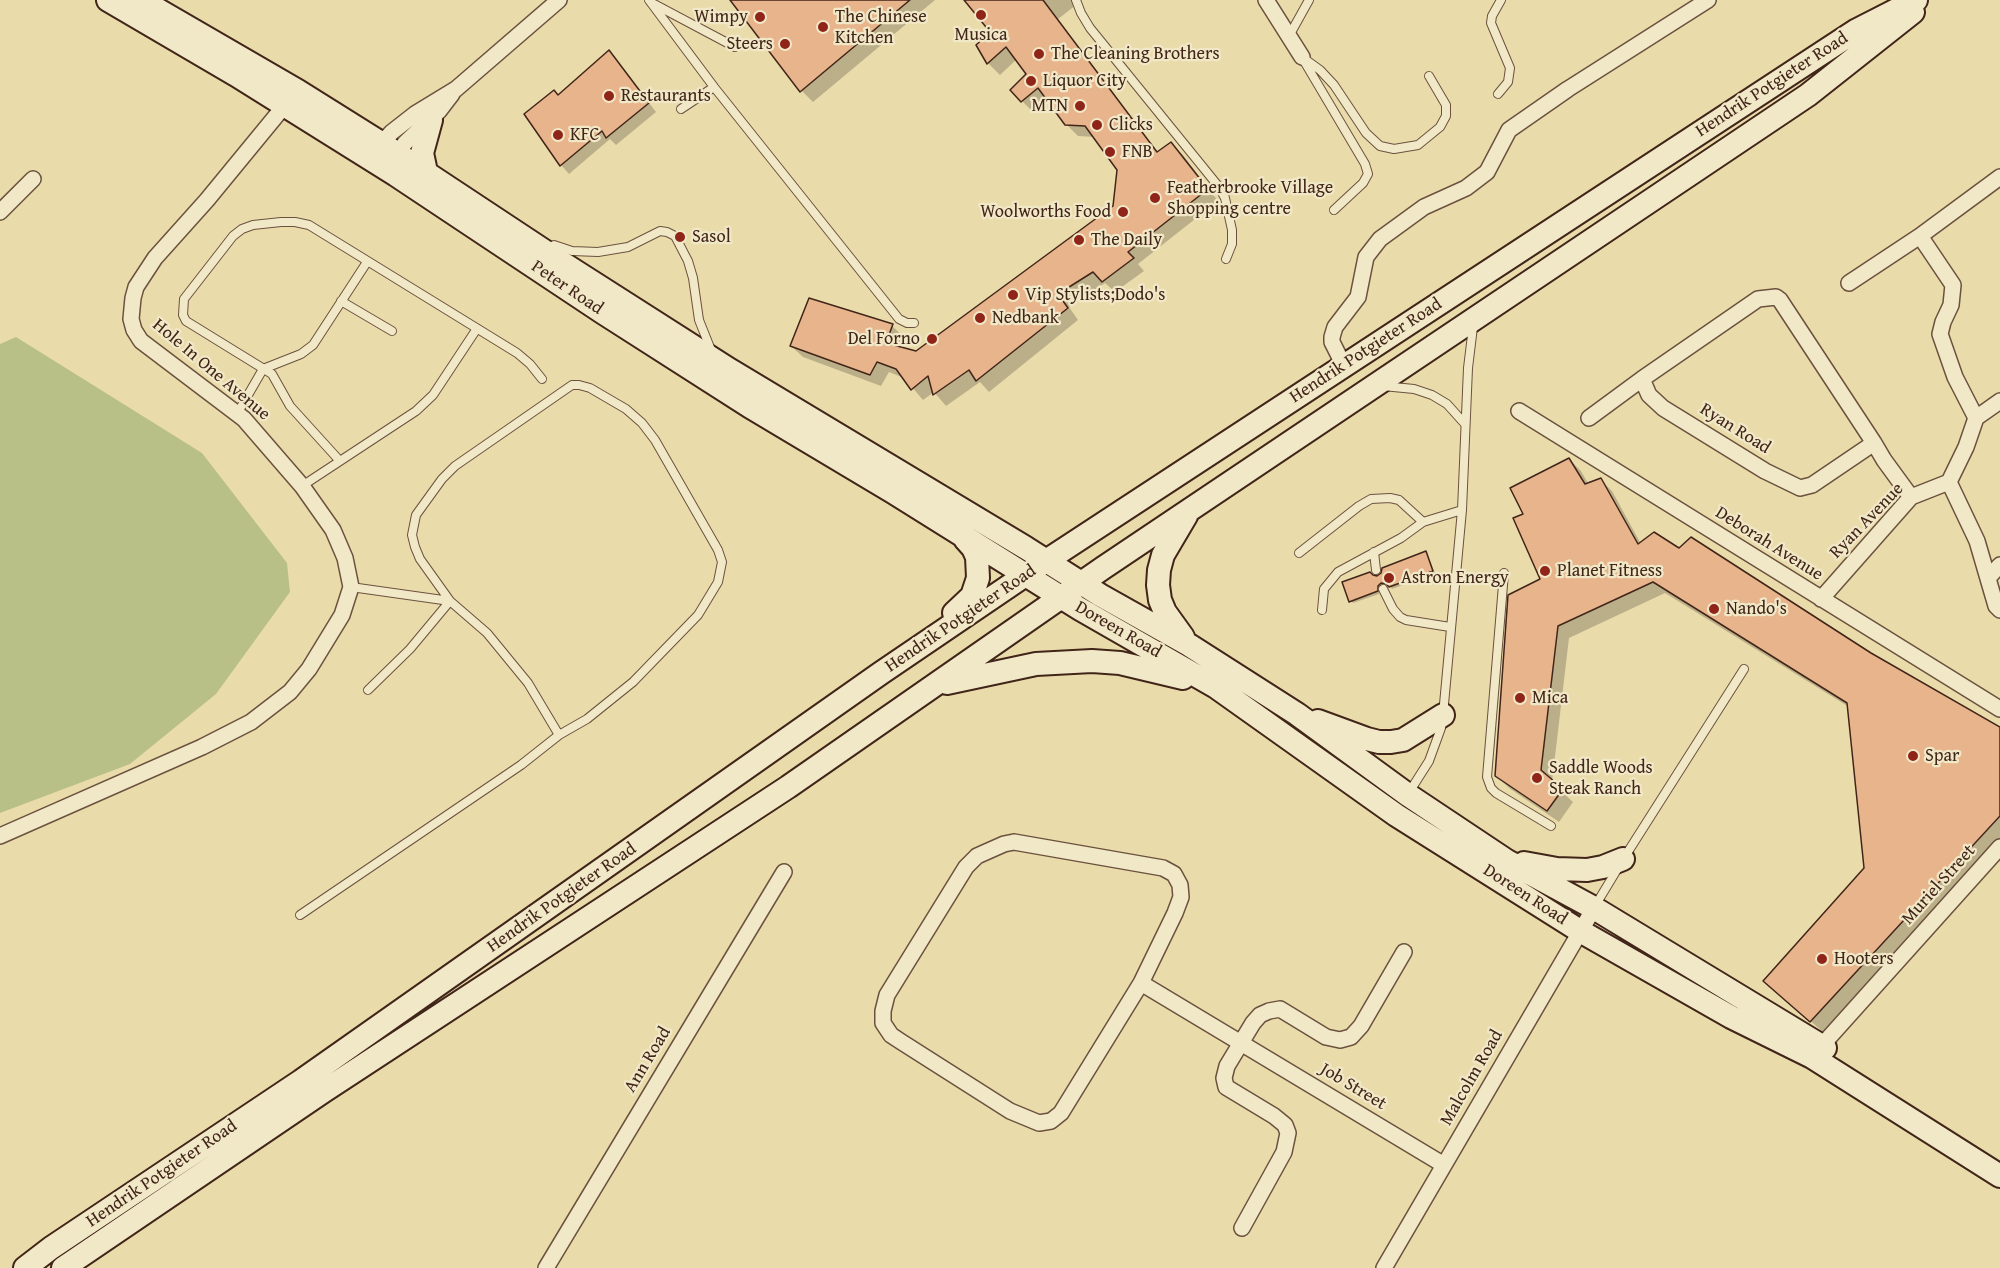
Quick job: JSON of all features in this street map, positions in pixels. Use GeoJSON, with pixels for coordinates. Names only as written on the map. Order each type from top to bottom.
{"type":"FeatureCollection","features":[{"type":"Feature","properties":{"kind":"main road","name":"Peter Road"},"geometry":{"type":"LineString","coordinates":[[108,0],[236,75],[291,99]]}},
{"type":"Feature","properties":{"kind":"main road","name":"Peter Road"},"geometry":{"type":"LineString","coordinates":[[141,0],[291,99],[383,156],[657,347],[1027,576]]}},
{"type":"Feature","properties":{"kind":"main road","name":"Hendrik Potgieter Road"},"geometry":{"type":"LineString","coordinates":[[25,1268],[51,1248],[301,1081],[881,673],[1046,561],[1857,30],[1916,0]]}},
{"type":"Feature","properties":{"kind":"main road","name":"Hendrik Potgieter Road"},"geometry":{"type":"LineString","coordinates":[[63,1268],[324,1091],[788,787],[1061,596],[1808,95],[1928,0]]}},
{"type":"Feature","properties":{"kind":"main road"},"geometry":{"type":"LineString","coordinates":[[426,172],[422,153],[423,142],[431,120]]}},
{"type":"Feature","properties":{"kind":"main road","name":"Peter Road"},"geometry":{"type":"LineString","coordinates":[[383,156],[426,172],[718,362],[1046,561]]}},
{"type":"Feature","properties":{"kind":"main road"},"geometry":{"type":"LineString","coordinates":[[1189,645],[1165,612],[1160,600],[1158,585],[1163,555],[1190,510]]}},
{"type":"Feature","properties":{"kind":"main road"},"geometry":{"type":"LineString","coordinates":[[881,673],[972,596],[977,587],[977,557],[962,535]]}},
{"type":"Feature","properties":{"kind":"main road","name":"Doreen Road"},"geometry":{"type":"LineString","coordinates":[[1046,561],[1189,645],[1297,714],[1408,795],[1507,861],[1594,908],[1817,1051],[2000,1161]]}},
{"type":"Feature","properties":{"kind":"main road","name":"Doreen Road"},"geometry":{"type":"LineString","coordinates":[[1027,576],[1216,687],[1396,815],[1580,931],[1731,1017],[1817,1051],[2000,1176]]}},
{"type":"Feature","properties":{"kind":"main road"},"geometry":{"type":"LineString","coordinates":[[935,686],[1036,664],[1092,661],[1120,663],[1158,670],[1216,687]]}},
{"type":"Feature","properties":{"kind":"main road"},"geometry":{"type":"LineString","coordinates":[[1297,714],[1379,742],[1403,740],[1443,715]]}},
{"type":"Feature","properties":{"kind":"main road"},"geometry":{"type":"LineString","coordinates":[[1507,861],[1570,870],[1587,870],[1603,867],[1623,859]]}},
{"type":"Feature","properties":{"kind":"street"},"geometry":{"type":"LineString","coordinates":[[383,156],[392,132],[415,114],[456,89],[559,0]]}},
{"type":"Feature","properties":{"kind":"street"},"geometry":{"type":"LineString","coordinates":[[1266,0],[1302,57]]}},
{"type":"Feature","properties":{"kind":"street"},"geometry":{"type":"LineString","coordinates":[[1344,366],[1332,342],[1332,337],[1335,327],[1358,297],[1366,257],[1380,239],[1424,207],[1466,188],[1486,172],[1509,130],[1568,89],[1708,0]]}},
{"type":"Feature","properties":{"kind":"street"},"geometry":{"type":"LineString","coordinates":[[383,156],[431,120],[456,89]]}},
{"type":"Feature","properties":{"kind":"street","name":"Hole In One Avenue"},"geometry":{"type":"LineString","coordinates":[[0,836],[202,747],[251,722],[290,692],[309,669],[342,615],[351,587],[345,558],[333,530],[302,486],[267,444],[237,414],[141,341],[134,330],[131,319],[133,298],[140,281],[155,258],[207,200],[291,99]]}},
{"type":"Feature","properties":{"kind":"street"},"geometry":{"type":"LineString","coordinates":[[1849,283],[1920,236],[2000,177]]}},
{"type":"Feature","properties":{"kind":"street"},"geometry":{"type":"LineString","coordinates":[[0,212],[33,179]]}},
{"type":"Feature","properties":{"kind":"street"},"geometry":{"type":"LineString","coordinates":[[1920,236],[1953,285],[1950,304],[1940,334],[1955,377],[1976,418]]}},
{"type":"Feature","properties":{"kind":"street"},"geometry":{"type":"LineString","coordinates":[[1589,418],[1758,298],[1776,297],[1911,497]]}},
{"type":"Feature","properties":{"kind":"street","name":"Ryan Road"},"geometry":{"type":"LineString","coordinates":[[1642,379],[1649,395],[1663,408],[1765,471],[1795,486],[1812,485],[1874,443]]}},
{"type":"Feature","properties":{"kind":"street"},"geometry":{"type":"LineString","coordinates":[[2000,401],[1976,418],[1966,447],[1949,482],[1977,540],[1996,606],[2000,610]]}},
{"type":"Feature","properties":{"kind":"street","name":"Deborah Avenue"},"geometry":{"type":"LineString","coordinates":[[1519,411],[2000,710]]}},
{"type":"Feature","properties":{"kind":"street","name":"Ryan Avenue"},"geometry":{"type":"LineString","coordinates":[[1821,599],[1911,497],[1949,482]]}},
{"type":"Feature","properties":{"kind":"street"},"geometry":{"type":"LineString","coordinates":[[1989,577],[2000,565]]}},
{"type":"Feature","properties":{"kind":"street"},"geometry":{"type":"LineString","coordinates":[[1014,842],[1163,868],[1174,874],[1180,885],[1181,897],[1141,983],[1061,1113],[1051,1121],[1039,1123],[1010,1111],[900,1041],[891,1035],[883,1023],[887,995],[966,867],[977,856],[1014,842]]}},
{"type":"Feature","properties":{"kind":"street","name":"Muriel Street"},"geometry":{"type":"LineString","coordinates":[[1817,1051],[2000,847]]}},
{"type":"Feature","properties":{"kind":"street","name":"Ann Road"},"geometry":{"type":"LineString","coordinates":[[546,1268],[784,872]]}},
{"type":"Feature","properties":{"kind":"street","name":"Malcolm Road"},"geometry":{"type":"LineString","coordinates":[[1384,1268],[1594,908]]}},
{"type":"Feature","properties":{"kind":"street"},"geometry":{"type":"LineString","coordinates":[[1242,1228],[1284,1152],[1288,1133],[1285,1125],[1274,1116],[1226,1087],[1224,1078],[1227,1066],[1253,1023],[1269,1011],[1280,1009],[1326,1037],[1340,1040],[1351,1037],[1361,1026],[1404,952]]}},
{"type":"Feature","properties":{"kind":"street","name":"Job Street"},"geometry":{"type":"LineString","coordinates":[[1141,983],[1444,1165]]}},
{"type":"Feature","properties":{"kind":"lane"},"geometry":{"type":"LineString","coordinates":[[1076,0],[1090,28],[1220,187],[1226,198],[1232,230],[1232,244],[1226,259]]}},
{"type":"Feature","properties":{"kind":"lane"},"geometry":{"type":"LineString","coordinates":[[1289,36],[1309,0]]}},
{"type":"Feature","properties":{"kind":"lane"},"geometry":{"type":"LineString","coordinates":[[1498,94],[1508,82],[1510,75],[1510,68],[1491,23],[1492,16],[1501,0]]}},
{"type":"Feature","properties":{"kind":"lane"},"geometry":{"type":"LineString","coordinates":[[650,1],[735,47]]}},
{"type":"Feature","properties":{"kind":"lane"},"geometry":{"type":"LineString","coordinates":[[650,1],[714,87],[899,319],[907,323],[914,323]]}},
{"type":"Feature","properties":{"kind":"lane"},"geometry":{"type":"LineString","coordinates":[[1302,57],[1320,70],[1334,85],[1366,133],[1380,146],[1394,149],[1418,145],[1440,127],[1446,116],[1446,105],[1429,76]]}},
{"type":"Feature","properties":{"kind":"lane"},"geometry":{"type":"LineString","coordinates":[[1302,57],[1365,164],[1368,174],[1364,183],[1334,210]]}},
{"type":"Feature","properties":{"kind":"lane"},"geometry":{"type":"LineString","coordinates":[[681,109],[714,87]]}},
{"type":"Feature","properties":{"kind":"lane"},"geometry":{"type":"LineString","coordinates":[[339,460],[290,406],[275,378],[186,321],[183,315],[184,299],[233,236],[242,229],[253,225],[295,222],[309,225],[517,354],[530,364],[542,379]]}},
{"type":"Feature","properties":{"kind":"lane"},"geometry":{"type":"LineString","coordinates":[[516,231],[536,236],[563,249],[583,253],[612,251],[628,247],[660,231],[675,236],[688,261],[693,278],[702,333],[718,362]]}},
{"type":"Feature","properties":{"kind":"lane"},"geometry":{"type":"LineString","coordinates":[[237,414],[264,369],[309,350],[367,262]]}},
{"type":"Feature","properties":{"kind":"lane"},"geometry":{"type":"LineString","coordinates":[[341,301],[392,331]]}},
{"type":"Feature","properties":{"kind":"lane"},"geometry":{"type":"LineString","coordinates":[[1396,815],[1430,761],[1441,728],[1462,510],[1468,368],[1474,319]]}},
{"type":"Feature","properties":{"kind":"lane"},"geometry":{"type":"LineString","coordinates":[[302,486],[427,402],[476,330]]}},
{"type":"Feature","properties":{"kind":"lane"},"geometry":{"type":"LineString","coordinates":[[300,915],[521,765],[559,735],[587,719],[633,682],[698,615],[718,582],[722,562],[718,550],[655,440],[642,423],[626,409],[590,388],[579,385],[572,385],[455,466],[430,494],[416,515],[412,527],[412,535],[420,559],[450,601],[488,633],[528,682],[559,735]]}},
{"type":"Feature","properties":{"kind":"lane"},"geometry":{"type":"LineString","coordinates":[[1373,386],[1414,389],[1432,395],[1447,404],[1465,424]]}},
{"type":"Feature","properties":{"kind":"lane"},"geometry":{"type":"LineString","coordinates":[[1299,553],[1371,499],[1399,500],[1423,522]]}},
{"type":"Feature","properties":{"kind":"lane"},"geometry":{"type":"LineString","coordinates":[[1322,610],[1324,589],[1338,572],[1401,538],[1423,522],[1462,510]]}},
{"type":"Feature","properties":{"kind":"lane"},"geometry":{"type":"LineString","coordinates":[[1374,552],[1376,570]]}},
{"type":"Feature","properties":{"kind":"lane"},"geometry":{"type":"LineString","coordinates":[[1504,573],[1488,783],[1496,793],[1551,826]]}},
{"type":"Feature","properties":{"kind":"lane"},"geometry":{"type":"LineString","coordinates":[[351,587],[450,601]]}},
{"type":"Feature","properties":{"kind":"lane"},"geometry":{"type":"LineString","coordinates":[[1383,590],[1400,617],[1450,627]]}},
{"type":"Feature","properties":{"kind":"lane"},"geometry":{"type":"LineString","coordinates":[[368,690],[410,649],[450,601]]}},
{"type":"Feature","properties":{"kind":"lane"},"geometry":{"type":"LineString","coordinates":[[1594,908],[1744,669]]}},
{"type":"Feature","properties":{"kind":"green space"},"geometry":{"type":"Polygon","coordinates":[[[16,337],[202,453],[287,563],[290,592],[216,694],[130,764],[0,813],[0,344],[16,337]]]}},
{"type":"Feature","properties":{"kind":"building"},"geometry":{"type":"Polygon","coordinates":[[[730,0],[910,0],[800,92],[730,0]]]}},
{"type":"Feature","properties":{"kind":"building","name":"Featherbrooke Village Shopping centre"},"geometry":{"type":"Polygon","coordinates":[[[964,0],[1043,0],[1157,152],[1171,142],[1208,189],[1128,252],[1134,258],[1102,282],[1093,272],[1058,294],[1068,308],[976,381],[969,370],[933,395],[928,376],[911,390],[896,369],[877,362],[870,375],[790,346],[809,298],[893,324],[886,343],[916,351],[1113,206],[1117,170],[1085,126],[1065,125],[1038,88],[1021,102],[1010,90],[1026,74],[1006,47],[987,64],[976,45],[990,32],[964,0]]]}},
{"type":"Feature","properties":{"kind":"building"},"geometry":{"type":"Polygon","coordinates":[[[609,50],[649,103],[606,138],[602,131],[560,166],[524,114],[554,90],[558,95],[609,50]]]}},
{"type":"Feature","properties":{"kind":"building"},"geometry":{"type":"Polygon","coordinates":[[[1569,458],[1585,484],[1601,478],[1638,544],[1654,532],[1679,548],[1691,537],[1871,653],[2000,727],[2000,816],[1810,1022],[1763,981],[1864,868],[1847,703],[1653,582],[1558,626],[1541,770],[1563,789],[1547,811],[1495,776],[1508,595],[1540,579],[1513,518],[1523,514],[1510,488],[1569,458]]]}},
{"type":"Feature","properties":{"kind":"building"},"geometry":{"type":"Polygon","coordinates":[[[1426,551],[1433,571],[1389,587],[1381,583],[1378,591],[1349,602],[1342,582],[1370,572],[1377,576],[1381,573],[1382,568],[1426,551]]]}},
{"type":"Feature","properties":{"kind":"place","name":"Musica"},"geometry":{"type":"Point","coordinates":[981,15]}},
{"type":"Feature","properties":{"kind":"place","name":"Wimpy"},"geometry":{"type":"Point","coordinates":[760,17]}},
{"type":"Feature","properties":{"kind":"place","name":"The Chinese Kitchen"},"geometry":{"type":"Point","coordinates":[823,27]}},
{"type":"Feature","properties":{"kind":"place","name":"Steers"},"geometry":{"type":"Point","coordinates":[785,44]}},
{"type":"Feature","properties":{"kind":"place","name":"The Cleaning Brothers"},"geometry":{"type":"Point","coordinates":[1039,54]}},
{"type":"Feature","properties":{"kind":"place","name":"Liquor City"},"geometry":{"type":"Point","coordinates":[1031,81]}},
{"type":"Feature","properties":{"kind":"place","name":"Restaurants"},"geometry":{"type":"Point","coordinates":[609,96]}},
{"type":"Feature","properties":{"kind":"place","name":"MTN"},"geometry":{"type":"Point","coordinates":[1080,106]}},
{"type":"Feature","properties":{"kind":"place","name":"Clicks"},"geometry":{"type":"Point","coordinates":[1097,125]}},
{"type":"Feature","properties":{"kind":"place","name":"KFC"},"geometry":{"type":"Point","coordinates":[558,135]}},
{"type":"Feature","properties":{"kind":"place","name":"FNB"},"geometry":{"type":"Point","coordinates":[1110,152]}},
{"type":"Feature","properties":{"kind":"place","name":"Featherbrooke Village Shopping centre"},"geometry":{"type":"Point","coordinates":[1155,198]}},
{"type":"Feature","properties":{"kind":"place","name":"Woolworths Food"},"geometry":{"type":"Point","coordinates":[1123,212]}},
{"type":"Feature","properties":{"kind":"place","name":"Sasol"},"geometry":{"type":"Point","coordinates":[680,237]}},
{"type":"Feature","properties":{"kind":"place","name":"The Daily"},"geometry":{"type":"Point","coordinates":[1079,240]}},
{"type":"Feature","properties":{"kind":"place","name":"Vip Stylists;Dodo's"},"geometry":{"type":"Point","coordinates":[1013,295]}},
{"type":"Feature","properties":{"kind":"place","name":"Nedbank"},"geometry":{"type":"Point","coordinates":[980,318]}},
{"type":"Feature","properties":{"kind":"place","name":"Del Forno"},"geometry":{"type":"Point","coordinates":[932,339]}},
{"type":"Feature","properties":{"kind":"place","name":"Planet Fitness"},"geometry":{"type":"Point","coordinates":[1545,571]}},
{"type":"Feature","properties":{"kind":"place","name":"Astron Energy"},"geometry":{"type":"Point","coordinates":[1389,578]}},
{"type":"Feature","properties":{"kind":"place","name":"Nando's"},"geometry":{"type":"Point","coordinates":[1714,609]}},
{"type":"Feature","properties":{"kind":"place","name":"Mica"},"geometry":{"type":"Point","coordinates":[1520,698]}},
{"type":"Feature","properties":{"kind":"place","name":"Spar"},"geometry":{"type":"Point","coordinates":[1913,756]}},
{"type":"Feature","properties":{"kind":"place","name":"Saddle Woods Steak Ranch"},"geometry":{"type":"Point","coordinates":[1537,778]}},
{"type":"Feature","properties":{"kind":"place","name":"Hooters"},"geometry":{"type":"Point","coordinates":[1822,959]}}]}
